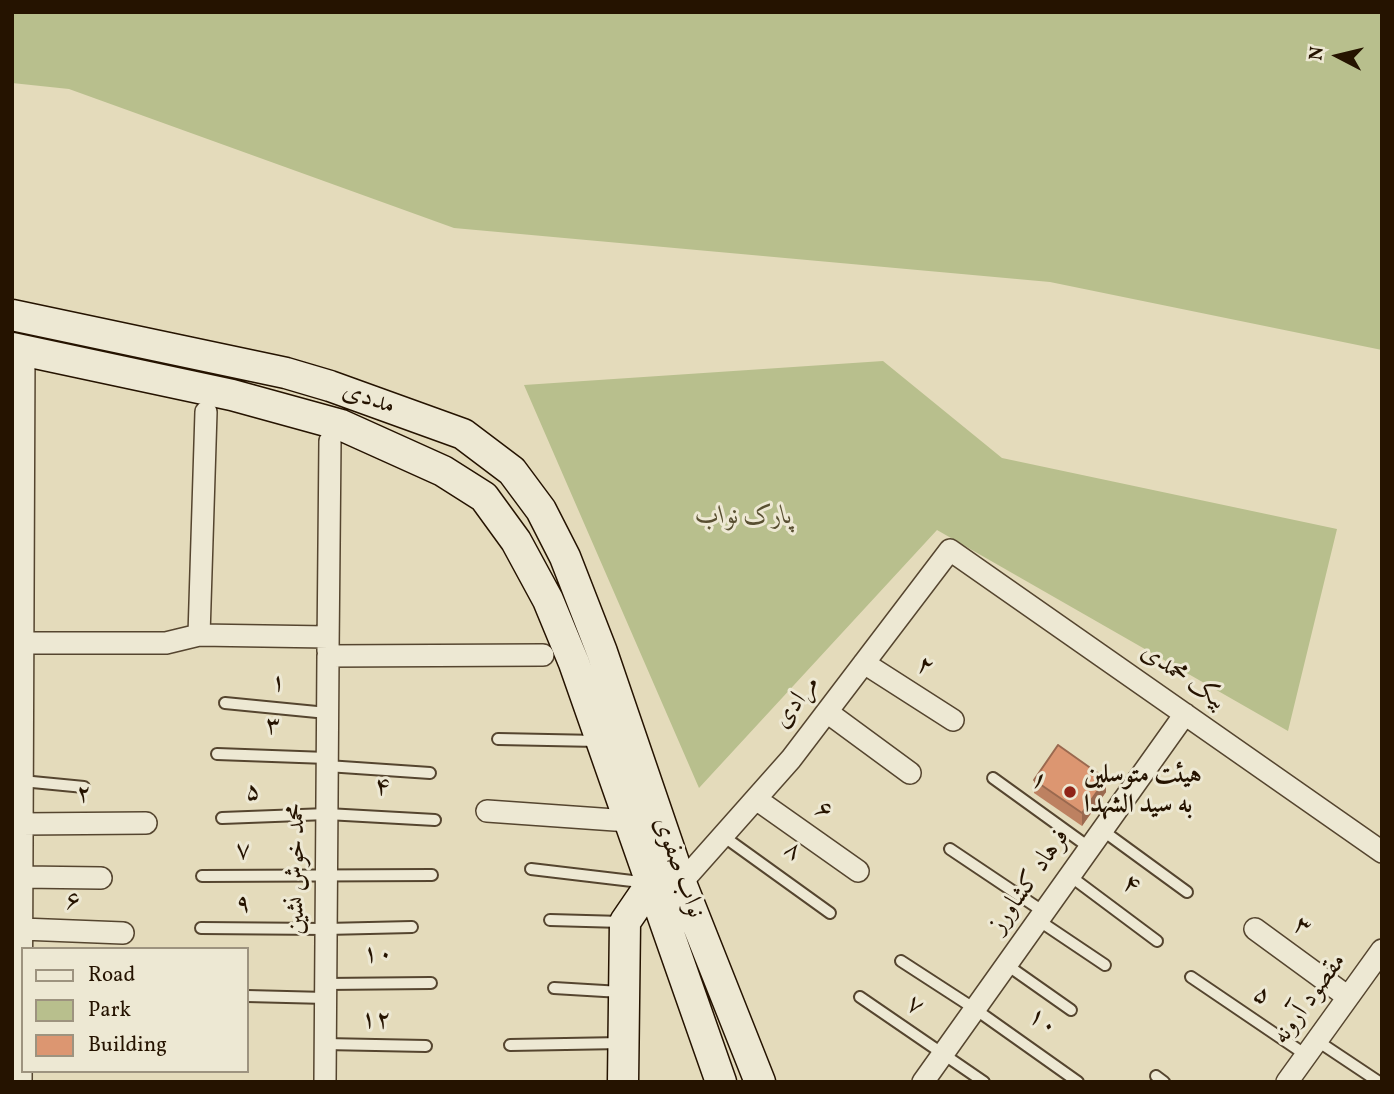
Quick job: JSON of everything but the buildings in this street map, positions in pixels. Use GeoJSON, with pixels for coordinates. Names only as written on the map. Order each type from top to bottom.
{"type":"FeatureCollection","features":[{"type":"Feature","properties":{"kind":"street","name":"مددی"},"geometry":{"type":"LineString","coordinates":[[12,315],[286,373],[463,434],[512,471],[541,510],[565,557],[602,652]]}},
{"type":"Feature","properties":{"kind":"street","name":"مددی"},"geometry":{"type":"LineString","coordinates":[[18,349],[232,395],[341,425],[443,471],[484,497],[516,541],[548,600],[574,663]]}},
{"type":"Feature","properties":{"kind":"street"},"geometry":{"type":"LineString","coordinates":[[18,349],[22,947]]}},
{"type":"Feature","properties":{"kind":"street"},"geometry":{"type":"LineString","coordinates":[[199,635],[206,412]]}},
{"type":"Feature","properties":{"kind":"street","name":"محمد خوش نشین"},"geometry":{"type":"LineString","coordinates":[[325,1082],[330,441]]}},
{"type":"Feature","properties":{"kind":"street","name":"مرادی"},"geometry":{"type":"LineString","coordinates":[[681,883],[791,759],[950,550]]}},
{"type":"Feature","properties":{"kind":"street","name":"بیک محمدی"},"geometry":{"type":"LineString","coordinates":[[950,550],[1382,852]]}},
{"type":"Feature","properties":{"kind":"street"},"geometry":{"type":"LineString","coordinates":[[22,643],[166,643],[199,635],[328,647],[542,655]]}},
{"type":"Feature","properties":{"kind":"street"},"geometry":{"type":"LineString","coordinates":[[574,663],[602,652]]}},
{"type":"Feature","properties":{"kind":"street","name":"نواب صفوی"},"geometry":{"type":"LineString","coordinates":[[602,652],[681,883],[760,1082]]}},
{"type":"Feature","properties":{"kind":"street","name":"نواب صفوی"},"geometry":{"type":"LineString","coordinates":[[574,663],[721,1082]]}},
{"type":"Feature","properties":{"kind":"street","name":"۲"},"geometry":{"type":"LineString","coordinates":[[864,663],[953,720]]}},
{"type":"Feature","properties":{"kind":"street"},"geometry":{"type":"LineString","coordinates":[[827,712],[910,773]]}},
{"type":"Feature","properties":{"kind":"street","name":"فرهاد کشاورز"},"geometry":{"type":"LineString","coordinates":[[923,1082],[1185,714]]}},
{"type":"Feature","properties":{"kind":"street","name":"۶"},"geometry":{"type":"LineString","coordinates":[[756,799],[858,871]]}},
{"type":"Feature","properties":{"kind":"street"},"geometry":{"type":"LineString","coordinates":[[488,811],[629,821]]}},
{"type":"Feature","properties":{"kind":"street","name":"۲"},"geometry":{"type":"LineString","coordinates":[[22,824],[146,823]]}},
{"type":"Feature","properties":{"kind":"street"},"geometry":{"type":"LineString","coordinates":[[22,877],[101,878]]}},
{"type":"Feature","properties":{"kind":"street"},"geometry":{"type":"LineString","coordinates":[[623,1082],[625,922],[652,884]]}},
{"type":"Feature","properties":{"kind":"street","name":"۶"},"geometry":{"type":"LineString","coordinates":[[22,929],[123,933]]}},
{"type":"Feature","properties":{"kind":"street","name":"۳"},"geometry":{"type":"LineString","coordinates":[[1255,929],[1348,997]]}},
{"type":"Feature","properties":{"kind":"street","name":"مقصود آرونه"},"geometry":{"type":"LineString","coordinates":[[1293,1077],[1382,950]]}},
{"type":"Feature","properties":{"kind":"lane","name":"۱"},"geometry":{"type":"LineString","coordinates":[[225,702],[327,713]]}},
{"type":"Feature","properties":{"kind":"lane"},"geometry":{"type":"LineString","coordinates":[[498,740],[601,741]]}},
{"type":"Feature","properties":{"kind":"lane","name":"۳"},"geometry":{"type":"LineString","coordinates":[[217,754],[327,762]]}},
{"type":"Feature","properties":{"kind":"lane"},"geometry":{"type":"LineString","coordinates":[[327,762],[430,773]]}},
{"type":"Feature","properties":{"kind":"lane","name":"۱"},"geometry":{"type":"LineString","coordinates":[[993,778],[1096,839]]}},
{"type":"Feature","properties":{"kind":"lane"},"geometry":{"type":"LineString","coordinates":[[22,781],[84,787]]}},
{"type":"Feature","properties":{"kind":"lane","name":"۵"},"geometry":{"type":"LineString","coordinates":[[222,818],[327,814]]}},
{"type":"Feature","properties":{"kind":"lane","name":"۴"},"geometry":{"type":"LineString","coordinates":[[327,814],[435,820]]}},
{"type":"Feature","properties":{"kind":"lane","name":"۸"},"geometry":{"type":"LineString","coordinates":[[723,836],[830,913]]}},
{"type":"Feature","properties":{"kind":"lane"},"geometry":{"type":"LineString","coordinates":[[1096,839],[1186,892]]}},
{"type":"Feature","properties":{"kind":"lane"},"geometry":{"type":"LineString","coordinates":[[950,849],[1105,965]]}},
{"type":"Feature","properties":{"kind":"lane"},"geometry":{"type":"LineString","coordinates":[[531,869],[652,884]]}},
{"type":"Feature","properties":{"kind":"lane"},"geometry":{"type":"LineString","coordinates":[[326,876],[432,875]]}},
{"type":"Feature","properties":{"kind":"lane","name":"۷"},"geometry":{"type":"LineString","coordinates":[[202,876],[326,876]]}},
{"type":"Feature","properties":{"kind":"lane","name":"۴"},"geometry":{"type":"LineString","coordinates":[[1070,876],[1157,941]]}},
{"type":"Feature","properties":{"kind":"lane"},"geometry":{"type":"LineString","coordinates":[[550,920],[625,922]]}},
{"type":"Feature","properties":{"kind":"lane"},"geometry":{"type":"LineString","coordinates":[[326,929],[412,927]]}},
{"type":"Feature","properties":{"kind":"lane","name":"۹"},"geometry":{"type":"LineString","coordinates":[[201,928],[326,929]]}},
{"type":"Feature","properties":{"kind":"lane"},"geometry":{"type":"LineString","coordinates":[[901,961],[975,1009]]}},
{"type":"Feature","properties":{"kind":"lane"},"geometry":{"type":"LineString","coordinates":[[1007,965],[1071,1010]]}},
{"type":"Feature","properties":{"kind":"lane","name":"۵"},"geometry":{"type":"LineString","coordinates":[[1191,977],[1311,1048]]}},
{"type":"Feature","properties":{"kind":"lane","name":"۱۰"},"geometry":{"type":"LineString","coordinates":[[248,996],[431,984]]}},
{"type":"Feature","properties":{"kind":"lane"},"geometry":{"type":"LineString","coordinates":[[554,988],[624,993]]}},
{"type":"Feature","properties":{"kind":"lane","name":"۷"},"geometry":{"type":"LineString","coordinates":[[860,997],[943,1054]]}},
{"type":"Feature","properties":{"kind":"lane","name":"۱۰"},"geometry":{"type":"LineString","coordinates":[[975,1009],[1078,1082]]}},
{"type":"Feature","properties":{"kind":"lane"},"geometry":{"type":"LineString","coordinates":[[510,1045],[624,1043]]}},
{"type":"Feature","properties":{"kind":"lane","name":"۱۲"},"geometry":{"type":"LineString","coordinates":[[325,1044],[426,1046]]}},
{"type":"Feature","properties":{"kind":"lane"},"geometry":{"type":"LineString","coordinates":[[1311,1048],[1379,1082]]}},
{"type":"Feature","properties":{"kind":"lane"},"geometry":{"type":"LineString","coordinates":[[943,1054],[984,1082]]}},
{"type":"Feature","properties":{"kind":"green space"},"geometry":{"type":"Polygon","coordinates":[[[12,12],[1382,12],[1382,350],[1050,282],[454,228],[69,89],[12,83],[12,12]]]}},
{"type":"Feature","properties":{"kind":"green space","name":"پارک نواب"},"geometry":{"type":"Polygon","coordinates":[[[883,361],[1002,458],[1337,529],[1288,731],[937,530],[699,788],[524,385],[883,361]]]}},
{"type":"Feature","properties":{"kind":"place","name":"هیئت متوسلین به سید الشهدا"},"geometry":{"type":"Point","coordinates":[1070,792]}}]}
